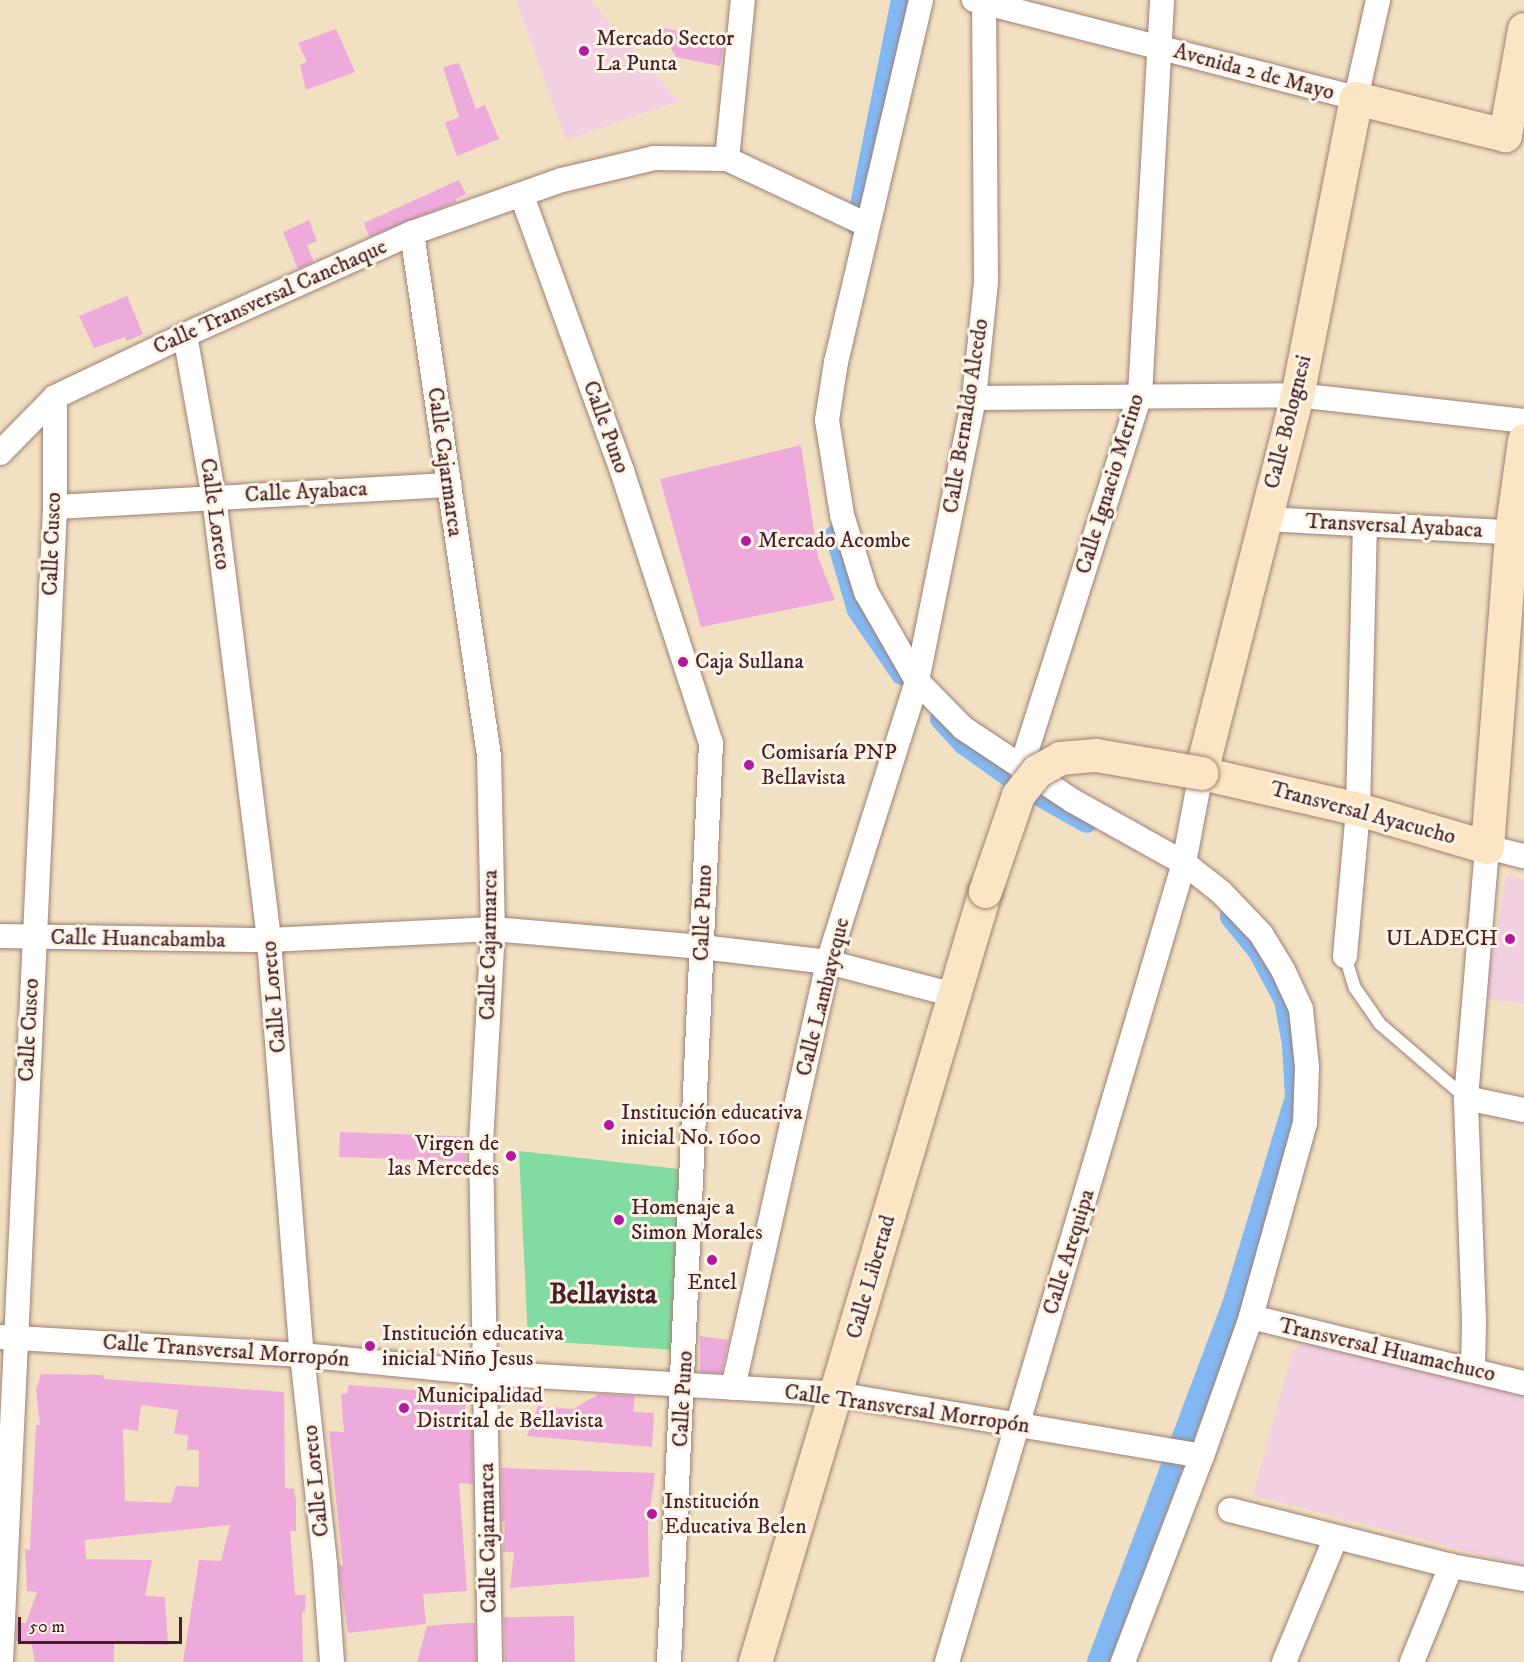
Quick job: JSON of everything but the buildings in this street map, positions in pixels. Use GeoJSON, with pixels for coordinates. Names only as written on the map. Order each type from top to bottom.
{"type":"FeatureCollection","features":[{"type":"Feature","properties":{"kind":"main road"},"geometry":{"type":"LineString","coordinates":[[1514,138],[1524,29]]}},
{"type":"Feature","properties":{"kind":"main road","name":"Avenida 2 de Mayo"},"geometry":{"type":"LineString","coordinates":[[1356,98],[1514,138]]}},
{"type":"Feature","properties":{"kind":"main road","name":"Calle Bolognesi"},"geometry":{"type":"LineString","coordinates":[[1201,773],[1297,395],[1356,98]]}},
{"type":"Feature","properties":{"kind":"main road"},"geometry":{"type":"LineString","coordinates":[[1487,847],[1518,533],[1524,440]]}},
{"type":"Feature","properties":{"kind":"main road","name":"Transversal Ayacucho"},"geometry":{"type":"LineString","coordinates":[[986,891],[1018,795],[1037,771],[1060,758],[1096,755],[1201,773],[1358,809],[1487,847]]}},
{"type":"Feature","properties":{"kind":"main road","name":"Calle Libertad"},"geometry":{"type":"LineString","coordinates":[[755,1662],[986,891]]}},
{"type":"Feature","properties":{"kind":"street"},"geometry":{"type":"LineString","coordinates":[[743,0],[727,159],[867,225]]}},
{"type":"Feature","properties":{"kind":"street"},"geometry":{"type":"LineString","coordinates":[[921,0],[836,362],[827,420],[842,515],[866,592],[917,681],[963,728],[1021,768],[1186,852],[1261,934],[1283,970],[1301,1009],[1307,1067],[1305,1123],[1251,1317],[1202,1456],[1123,1662]]}},
{"type":"Feature","properties":{"kind":"street","name":"Calle Ignacio Merino"},"geometry":{"type":"LineString","coordinates":[[1021,768],[1140,395],[1162,0]]}},
{"type":"Feature","properties":{"kind":"street","name":"Calle Bolognesi"},"geometry":{"type":"LineString","coordinates":[[1356,98],[1378,0]]}},
{"type":"Feature","properties":{"kind":"street","name":"Avenida 2 de Mayo"},"geometry":{"type":"LineString","coordinates":[[979,2],[1356,98]]}},
{"type":"Feature","properties":{"kind":"street","name":"Calle Bernaldo Alcedo"},"geometry":{"type":"LineString","coordinates":[[917,681],[974,398],[986,282],[979,2]]}},
{"type":"Feature","properties":{"kind":"street","name":"Calle Transversal Canchaque"},"geometry":{"type":"LineString","coordinates":[[0,453],[55,397],[184,335],[412,233],[562,180],[654,158],[727,159]]}},
{"type":"Feature","properties":{"kind":"street","name":"Calle Puno"},"geometry":{"type":"LineString","coordinates":[[522,196],[622,471],[711,743],[684,1386],[669,1662]]}},
{"type":"Feature","properties":{"kind":"street","name":"Calle Cajarmarca"},"geometry":{"type":"LineString","coordinates":[[412,233],[489,756],[492,929],[481,1144],[490,1662]]}},
{"type":"Feature","properties":{"kind":"street","name":"Calle Loreto"},"geometry":{"type":"LineString","coordinates":[[184,335],[214,497],[269,940],[302,1355],[325,1564],[332,1662]]}},
{"type":"Feature","properties":{"kind":"street"},"geometry":{"type":"LineString","coordinates":[[974,398],[1297,395],[1524,421]]}},
{"type":"Feature","properties":{"kind":"street","name":"Calle Cusco"},"geometry":{"type":"LineString","coordinates":[[1,1662],[8,1337],[33,937],[55,507],[55,397]]}},
{"type":"Feature","properties":{"kind":"street","name":"Calle Ayabaca"},"geometry":{"type":"LineString","coordinates":[[55,507],[448,485]]}},
{"type":"Feature","properties":{"kind":"street","name":"Transversal Ayabaca"},"geometry":{"type":"LineString","coordinates":[[1264,519],[1518,533]]}},
{"type":"Feature","properties":{"kind":"street"},"geometry":{"type":"LineString","coordinates":[[1345,956],[1358,809],[1365,525]]}},
{"type":"Feature","properties":{"kind":"street","name":"Calle Lambayeque"},"geometry":{"type":"LineString","coordinates":[[733,1388],[828,962],[917,681]]}},
{"type":"Feature","properties":{"kind":"street","name":"Calle Bolognesi"},"geometry":{"type":"LineString","coordinates":[[1186,852],[1201,773]]}},
{"type":"Feature","properties":{"kind":"street"},"geometry":{"type":"LineString","coordinates":[[1473,1369],[1474,1320],[1466,1098],[1487,847]]}},
{"type":"Feature","properties":{"kind":"street","name":"Transversal Ayacucho"},"geometry":{"type":"LineString","coordinates":[[1487,847],[1524,855]]}},
{"type":"Feature","properties":{"kind":"street","name":"Calle Arequipa"},"geometry":{"type":"LineString","coordinates":[[947,1662],[1186,852]]}},
{"type":"Feature","properties":{"kind":"street","name":"Calle Huancabamba"},"geometry":{"type":"LineString","coordinates":[[0,936],[269,940],[492,929],[702,947],[828,962],[955,995]]}},
{"type":"Feature","properties":{"kind":"street"},"geometry":{"type":"LineString","coordinates":[[1466,1098],[1524,1110]]}},
{"type":"Feature","properties":{"kind":"street","name":"Transversal Huamachuco"},"geometry":{"type":"LineString","coordinates":[[1251,1317],[1524,1383]]}},
{"type":"Feature","properties":{"kind":"street","name":"Calle Transversal Morropón"},"geometry":{"type":"LineString","coordinates":[[8,1337],[302,1355],[485,1373],[836,1394],[1018,1423],[1202,1456]]}},
{"type":"Feature","properties":{"kind":"street"},"geometry":{"type":"LineString","coordinates":[[1230,1510],[1451,1566],[1524,1580]]}},
{"type":"Feature","properties":{"kind":"street"},"geometry":{"type":"LineString","coordinates":[[1284,1662],[1336,1537]]}},
{"type":"Feature","properties":{"kind":"street"},"geometry":{"type":"LineString","coordinates":[[1412,1662],[1451,1566]]}},
{"type":"Feature","properties":{"kind":"lane"},"geometry":{"type":"LineString","coordinates":[[1345,956],[1355,988],[1380,1024],[1466,1098]]}},
{"type":"Feature","properties":{"kind":"shaded area","name":"Mercado Sector La Punta"},"geometry":{"type":"Polygon","coordinates":[[[516,0],[590,0],[679,101],[566,140],[516,0]]]}},
{"type":"Feature","properties":{"kind":"shaded area","name":"ULADECH"},"geometry":{"type":"Polygon","coordinates":[[[1506,875],[1524,879],[1524,1004],[1485,998],[1506,875]]]}},
{"type":"Feature","properties":{"kind":"shaded area"},"geometry":{"type":"Polygon","coordinates":[[[1309,1341],[1524,1393],[1524,1566],[1253,1495],[1292,1352],[1309,1341]]]}},
{"type":"Feature","properties":{"kind":"green space"},"geometry":{"type":"Polygon","coordinates":[[[519,1151],[679,1169],[675,1350],[528,1340],[519,1151]]]}},
{"type":"Feature","properties":{"kind":"waterway"},"geometry":{"type":"LineString","coordinates":[[857,225],[902,0]]}},
{"type":"Feature","properties":{"kind":"waterway"},"geometry":{"type":"LineString","coordinates":[[836,535],[858,610],[902,674]]}},
{"type":"Feature","properties":{"kind":"waterway"},"geometry":{"type":"LineString","coordinates":[[941,719],[963,743],[1023,786],[1087,822]]}},
{"type":"Feature","properties":{"kind":"waterway"},"geometry":{"type":"LineString","coordinates":[[1098,1662],[1232,1308],[1296,1098],[1293,1044],[1285,1000],[1258,950],[1231,917]]}},
{"type":"Feature","properties":{"kind":"place","name":"Mercado Sector La Punta"},"geometry":{"type":"Point","coordinates":[584,51]}},
{"type":"Feature","properties":{"kind":"place","name":"Mercado Acombe"},"geometry":{"type":"Point","coordinates":[746,541]}},
{"type":"Feature","properties":{"kind":"place","name":"Caja Sullana"},"geometry":{"type":"Point","coordinates":[683,662]}},
{"type":"Feature","properties":{"kind":"place","name":"Comisaría PNP Bellavista"},"geometry":{"type":"Point","coordinates":[749,765]}},
{"type":"Feature","properties":{"kind":"place","name":"ULADECH"},"geometry":{"type":"Point","coordinates":[1510,939]}},
{"type":"Feature","properties":{"kind":"place","name":"Institución educativa inicial No. 1600"},"geometry":{"type":"Point","coordinates":[609,1125]}},
{"type":"Feature","properties":{"kind":"place","name":"Virgen de las Mercedes"},"geometry":{"type":"Point","coordinates":[511,1156]}},
{"type":"Feature","properties":{"kind":"place","name":"Homenaje a Simon Morales"},"geometry":{"type":"Point","coordinates":[619,1220]}},
{"type":"Feature","properties":{"kind":"place","name":"Entel"},"geometry":{"type":"Point","coordinates":[712,1260]}},
{"type":"Feature","properties":{"kind":"place","name":"Institución educativa inicial Niño Jesus"},"geometry":{"type":"Point","coordinates":[370,1346]}},
{"type":"Feature","properties":{"kind":"place","name":"Municipalidad Distrital de Bellavista"},"geometry":{"type":"Point","coordinates":[404,1408]}},
{"type":"Feature","properties":{"kind":"place","name":"Institución Educativa Belen"},"geometry":{"type":"Point","coordinates":[652,1514]}},
{"type":"Feature","properties":{"kind":"district","name":"Bellavista"},"geometry":{"type":"Point","coordinates":[603,1295]}}]}
